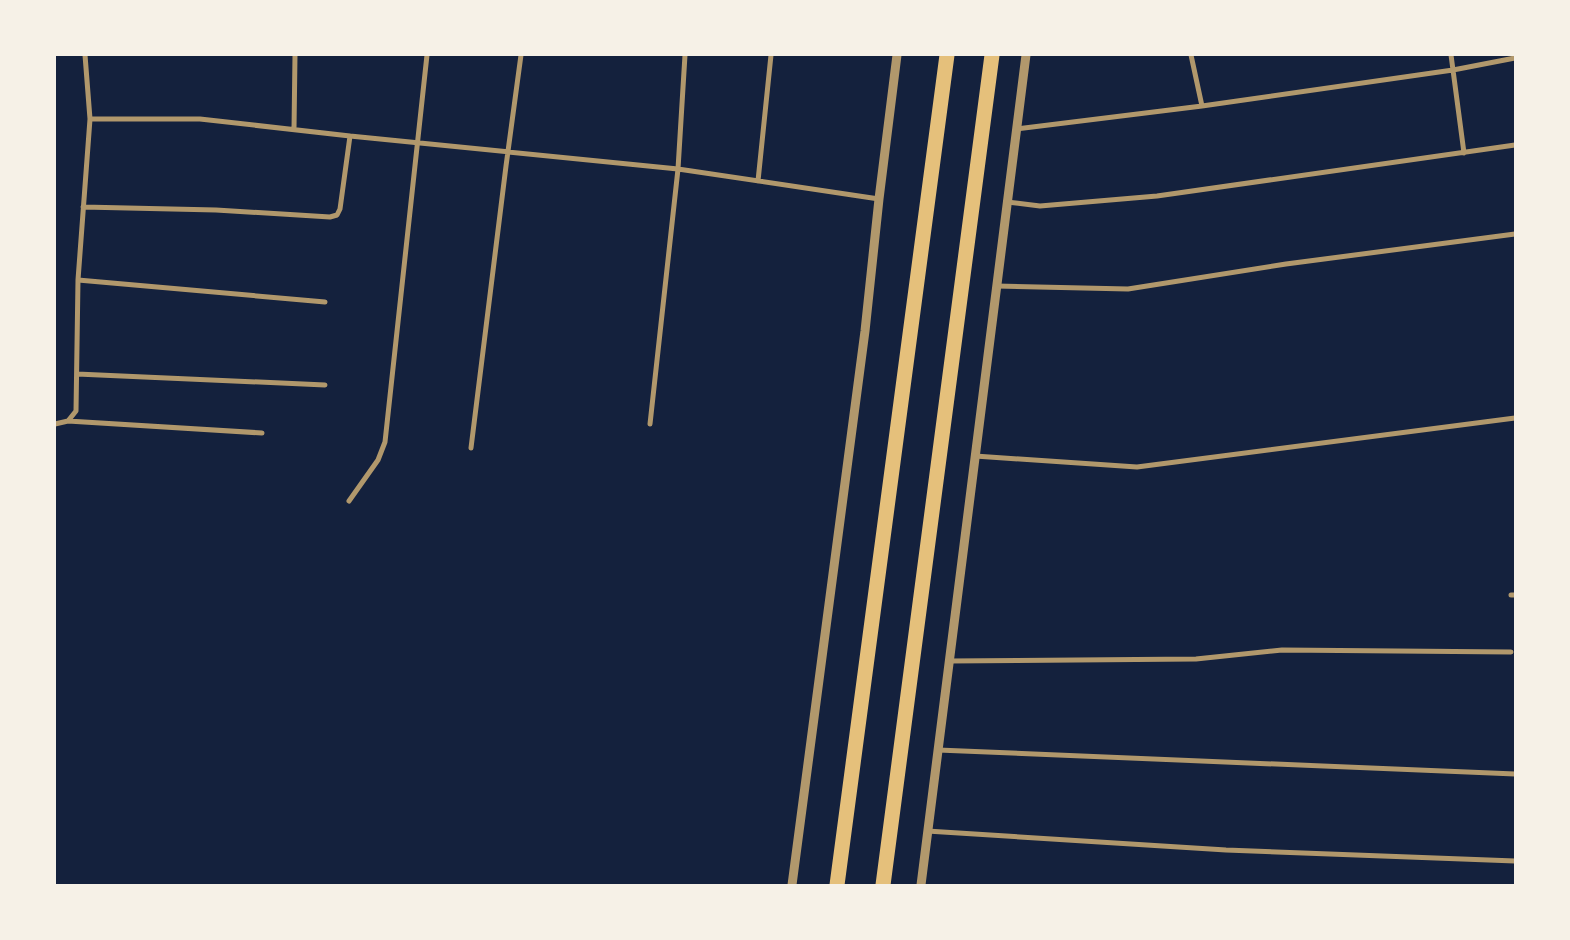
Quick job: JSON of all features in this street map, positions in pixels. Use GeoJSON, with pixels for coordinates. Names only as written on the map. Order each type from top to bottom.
{"type":"FeatureCollection","features":[{"type":"Feature","properties":{"kind":"highway"},"geometry":{"type":"LineString","coordinates":[[837,885],[947,55]]}},
{"type":"Feature","properties":{"kind":"highway"},"geometry":{"type":"LineString","coordinates":[[882,885],[992,55]]}},
{"type":"Feature","properties":{"kind":"street"},"geometry":{"type":"LineString","coordinates":[[68,421],[76,411],[78,280],[90,119],[86,55]]}},
{"type":"Feature","properties":{"kind":"street"},"geometry":{"type":"LineString","coordinates":[[294,129],[295,55]]}},
{"type":"Feature","properties":{"kind":"street"},"geometry":{"type":"LineString","coordinates":[[349,501],[378,460],[385,442],[427,55]]}},
{"type":"Feature","properties":{"kind":"street"},"geometry":{"type":"LineString","coordinates":[[471,448],[521,55]]}},
{"type":"Feature","properties":{"kind":"street"},"geometry":{"type":"LineString","coordinates":[[650,424],[678,169],[685,55]]}},
{"type":"Feature","properties":{"kind":"street"},"geometry":{"type":"LineString","coordinates":[[758,181],[771,55]]}},
{"type":"Feature","properties":{"kind":"street"},"geometry":{"type":"LineString","coordinates":[[792,885],[865,331],[897,55]]}},
{"type":"Feature","properties":{"kind":"street"},"geometry":{"type":"LineString","coordinates":[[921,885],[1026,55]]}},
{"type":"Feature","properties":{"kind":"street"},"geometry":{"type":"LineString","coordinates":[[1191,55],[1202,106]]}},
{"type":"Feature","properties":{"kind":"street"},"geometry":{"type":"LineString","coordinates":[[1451,55],[1464,153]]}},
{"type":"Feature","properties":{"kind":"street"},"geometry":{"type":"LineString","coordinates":[[1016,129],[1202,106],[1453,70],[1515,58]]}},
{"type":"Feature","properties":{"kind":"street"},"geometry":{"type":"LineString","coordinates":[[90,119],[200,119],[678,169],[879,199]]}},
{"type":"Feature","properties":{"kind":"street"},"geometry":{"type":"LineString","coordinates":[[83,208],[216,210],[330,217],[340,209],[350,136]]}},
{"type":"Feature","properties":{"kind":"street"},"geometry":{"type":"LineString","coordinates":[[1007,202],[1040,206],[1157,196],[1515,145]]}},
{"type":"Feature","properties":{"kind":"street"},"geometry":{"type":"LineString","coordinates":[[996,286],[1128,289],[1286,264],[1515,234]]}},
{"type":"Feature","properties":{"kind":"street"},"geometry":{"type":"LineString","coordinates":[[78,280],[325,302]]}},
{"type":"Feature","properties":{"kind":"street"},"geometry":{"type":"LineString","coordinates":[[77,374],[325,385]]}},
{"type":"Feature","properties":{"kind":"street"},"geometry":{"type":"LineString","coordinates":[[975,456],[1137,467],[1515,418]]}},
{"type":"Feature","properties":{"kind":"street"},"geometry":{"type":"LineString","coordinates":[[55,424],[68,421],[262,433]]}},
{"type":"Feature","properties":{"kind":"street"},"geometry":{"type":"LineString","coordinates":[[949,661],[1196,660],[1282,650],[1511,652]]}},
{"type":"Feature","properties":{"kind":"street"},"geometry":{"type":"LineString","coordinates":[[938,750],[1515,774]]}},
{"type":"Feature","properties":{"kind":"street"},"geometry":{"type":"LineString","coordinates":[[927,831],[1226,850],[1515,861]]}}]}
